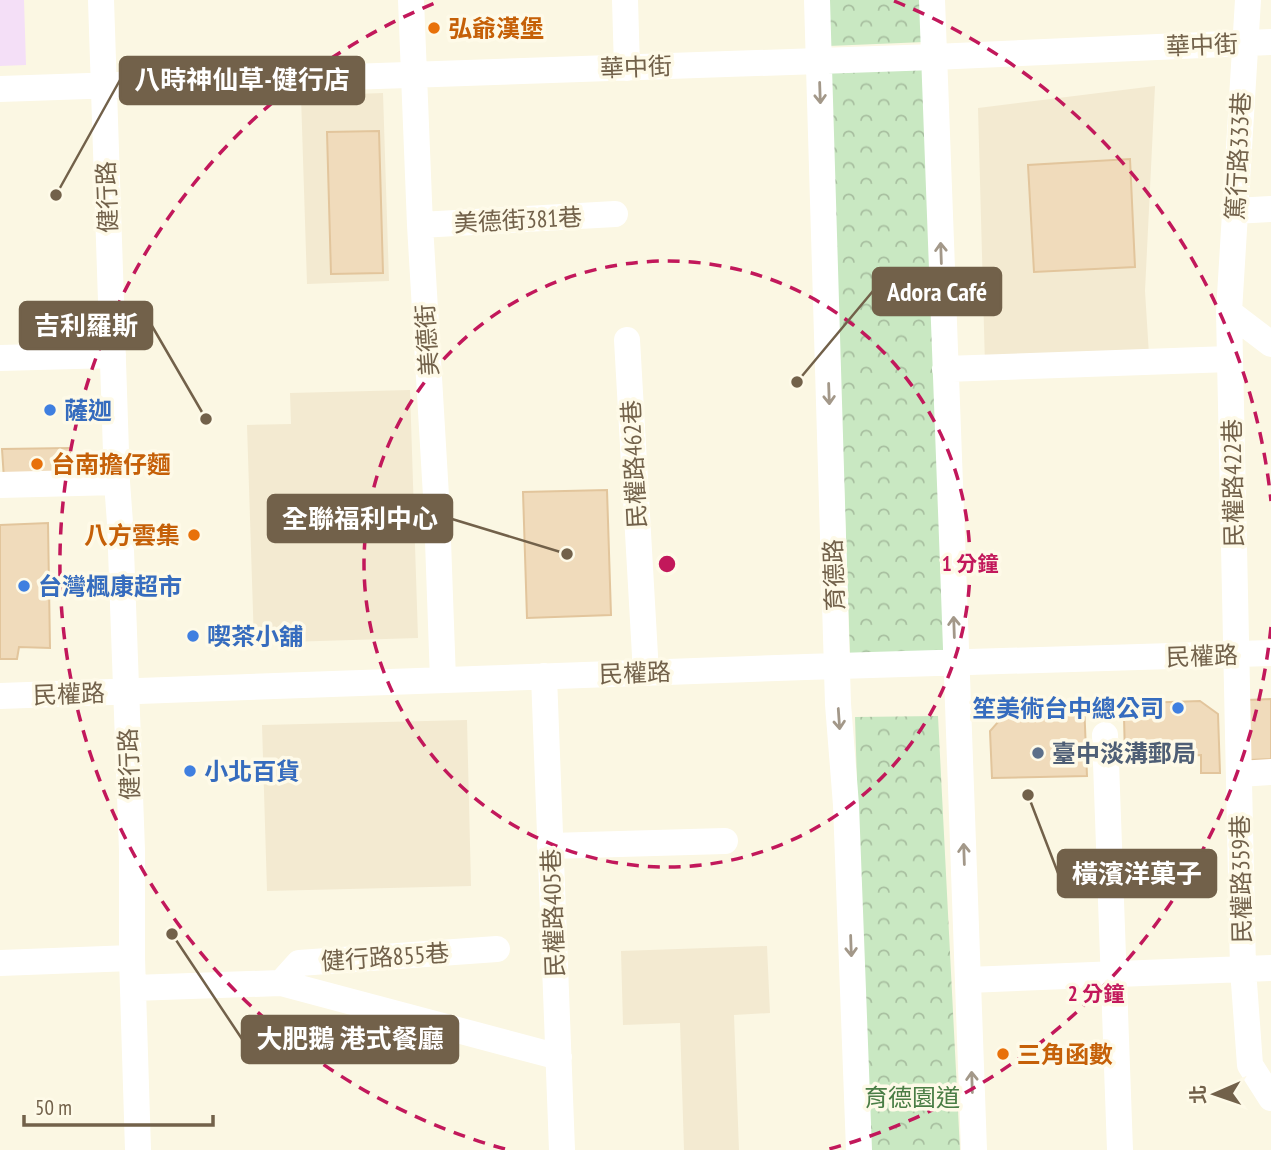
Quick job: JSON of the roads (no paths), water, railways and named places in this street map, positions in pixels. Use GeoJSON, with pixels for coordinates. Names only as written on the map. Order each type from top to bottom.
{"type":"FeatureCollection","features":[{"type":"Feature","properties":{"kind":"street","name":"健行路"},"geometry":{"type":"LineString","coordinates":[[102,0],[132,850],[132,958],[138,1150]]}},
{"type":"Feature","properties":{"kind":"street","name":"美德街"},"geometry":{"type":"LineString","coordinates":[[411,0],[420,225],[438,513],[443,680]]}},
{"type":"Feature","properties":{"kind":"street"},"geometry":{"type":"LineString","coordinates":[[625,0],[627,68]]}},
{"type":"Feature","properties":{"kind":"street","name":"育德路"},"geometry":{"type":"LineString","coordinates":[[817,0],[838,704],[846,805],[859,1150]]}},
{"type":"Feature","properties":{"kind":"street"},"geometry":{"type":"LineString","coordinates":[[932,0],[974,1150]]}},
{"type":"Feature","properties":{"kind":"street","name":"篤行路333巷"},"geometry":{"type":"LineString","coordinates":[[1229,312],[1248,0]]}},
{"type":"Feature","properties":{"kind":"street","name":"華中街"},"geometry":{"type":"LineString","coordinates":[[0,89],[934,57],[1271,42]]}},
{"type":"Feature","properties":{"kind":"street"},"geometry":{"type":"LineString","coordinates":[[1234,211],[1271,209]]}},
{"type":"Feature","properties":{"kind":"street","name":"美德街381巷"},"geometry":{"type":"LineString","coordinates":[[420,225],[615,214]]}},
{"type":"Feature","properties":{"kind":"street"},"geometry":{"type":"LineString","coordinates":[[1229,312],[1271,344]]}},
{"type":"Feature","properties":{"kind":"street","name":"民權路422巷"},"geometry":{"type":"LineString","coordinates":[[1229,312],[1237,655]]}},
{"type":"Feature","properties":{"kind":"street","name":"民權路462巷"},"geometry":{"type":"LineString","coordinates":[[627,340],[646,673]]}},
{"type":"Feature","properties":{"kind":"street"},"geometry":{"type":"LineString","coordinates":[[0,358],[113,355]]}},
{"type":"Feature","properties":{"kind":"street"},"geometry":{"type":"LineString","coordinates":[[946,369],[1230,359]]}},
{"type":"Feature","properties":{"kind":"street"},"geometry":{"type":"LineString","coordinates":[[0,485],[117,482]]}},
{"type":"Feature","properties":{"kind":"street","name":"民權路"},"geometry":{"type":"LineString","coordinates":[[0,696],[1271,653]]}},
{"type":"Feature","properties":{"kind":"street","name":"民權路359巷"},"geometry":{"type":"LineString","coordinates":[[1237,655],[1243,969],[1250,1065],[1271,1098]]}},
{"type":"Feature","properties":{"kind":"street","name":"民權路405巷"},"geometry":{"type":"LineString","coordinates":[[544,677],[562,1150]]}},
{"type":"Feature","properties":{"kind":"street"},"geometry":{"type":"LineString","coordinates":[[1105,735],[1120,1150]]}},
{"type":"Feature","properties":{"kind":"street"},"geometry":{"type":"LineString","coordinates":[[1239,774],[1271,772]]}},
{"type":"Feature","properties":{"kind":"street"},"geometry":{"type":"LineString","coordinates":[[550,846],[725,841]]}},
{"type":"Feature","properties":{"kind":"street","name":"健行路855巷"},"geometry":{"type":"LineString","coordinates":[[281,983],[299,963],[497,949]]}},
{"type":"Feature","properties":{"kind":"street"},"geometry":{"type":"LineString","coordinates":[[0,963],[132,958]]}},
{"type":"Feature","properties":{"kind":"street"},"geometry":{"type":"LineString","coordinates":[[968,980],[1271,968]]}},
{"type":"Feature","properties":{"kind":"street"},"geometry":{"type":"LineString","coordinates":[[133,988],[281,983],[559,1056]]}},
{"type":"Feature","properties":{"kind":"place","name":"弘爺漢堡"},"geometry":{"type":"Point","coordinates":[434,28]}},
{"type":"Feature","properties":{"kind":"place","name":"八時神仙草-健行店"},"geometry":{"type":"Point","coordinates":[56,195]}},
{"type":"Feature","properties":{"kind":"place","name":"Adora Café"},"geometry":{"type":"Point","coordinates":[797,382]}},
{"type":"Feature","properties":{"kind":"place","name":"薩迦"},"geometry":{"type":"Point","coordinates":[50,410]}},
{"type":"Feature","properties":{"kind":"place","name":"吉利羅斯"},"geometry":{"type":"Point","coordinates":[206,419]}},
{"type":"Feature","properties":{"kind":"place","name":"台南擔仔麵"},"geometry":{"type":"Point","coordinates":[37,464]}},
{"type":"Feature","properties":{"kind":"place","name":"八方雲集"},"geometry":{"type":"Point","coordinates":[194,535]}},
{"type":"Feature","properties":{"kind":"place","name":"全聯福利中心"},"geometry":{"type":"Point","coordinates":[567,554]}},
{"type":"Feature","properties":{"kind":"place","name":"台灣楓康超市"},"geometry":{"type":"Point","coordinates":[24,586]}},
{"type":"Feature","properties":{"kind":"place","name":"喫茶小舖"},"geometry":{"type":"Point","coordinates":[193,636]}},
{"type":"Feature","properties":{"kind":"place","name":"笙美術台中總公司"},"geometry":{"type":"Point","coordinates":[1178,708]}},
{"type":"Feature","properties":{"kind":"place","name":"臺中淡溝郵局"},"geometry":{"type":"Point","coordinates":[1038,753]}},
{"type":"Feature","properties":{"kind":"place","name":"小北百貨"},"geometry":{"type":"Point","coordinates":[190,771]}},
{"type":"Feature","properties":{"kind":"place","name":"橫濱洋菓子"},"geometry":{"type":"Point","coordinates":[1028,795]}},
{"type":"Feature","properties":{"kind":"place","name":"大肥鵝 港式餐廳"},"geometry":{"type":"Point","coordinates":[172,934]}},
{"type":"Feature","properties":{"kind":"place","name":"三角函數"},"geometry":{"type":"Point","coordinates":[1003,1054]}},
{"type":"Feature","properties":{"kind":"park label","name":"育德園道"},"geometry":{"type":"Point","coordinates":[912,1097]}}]}
